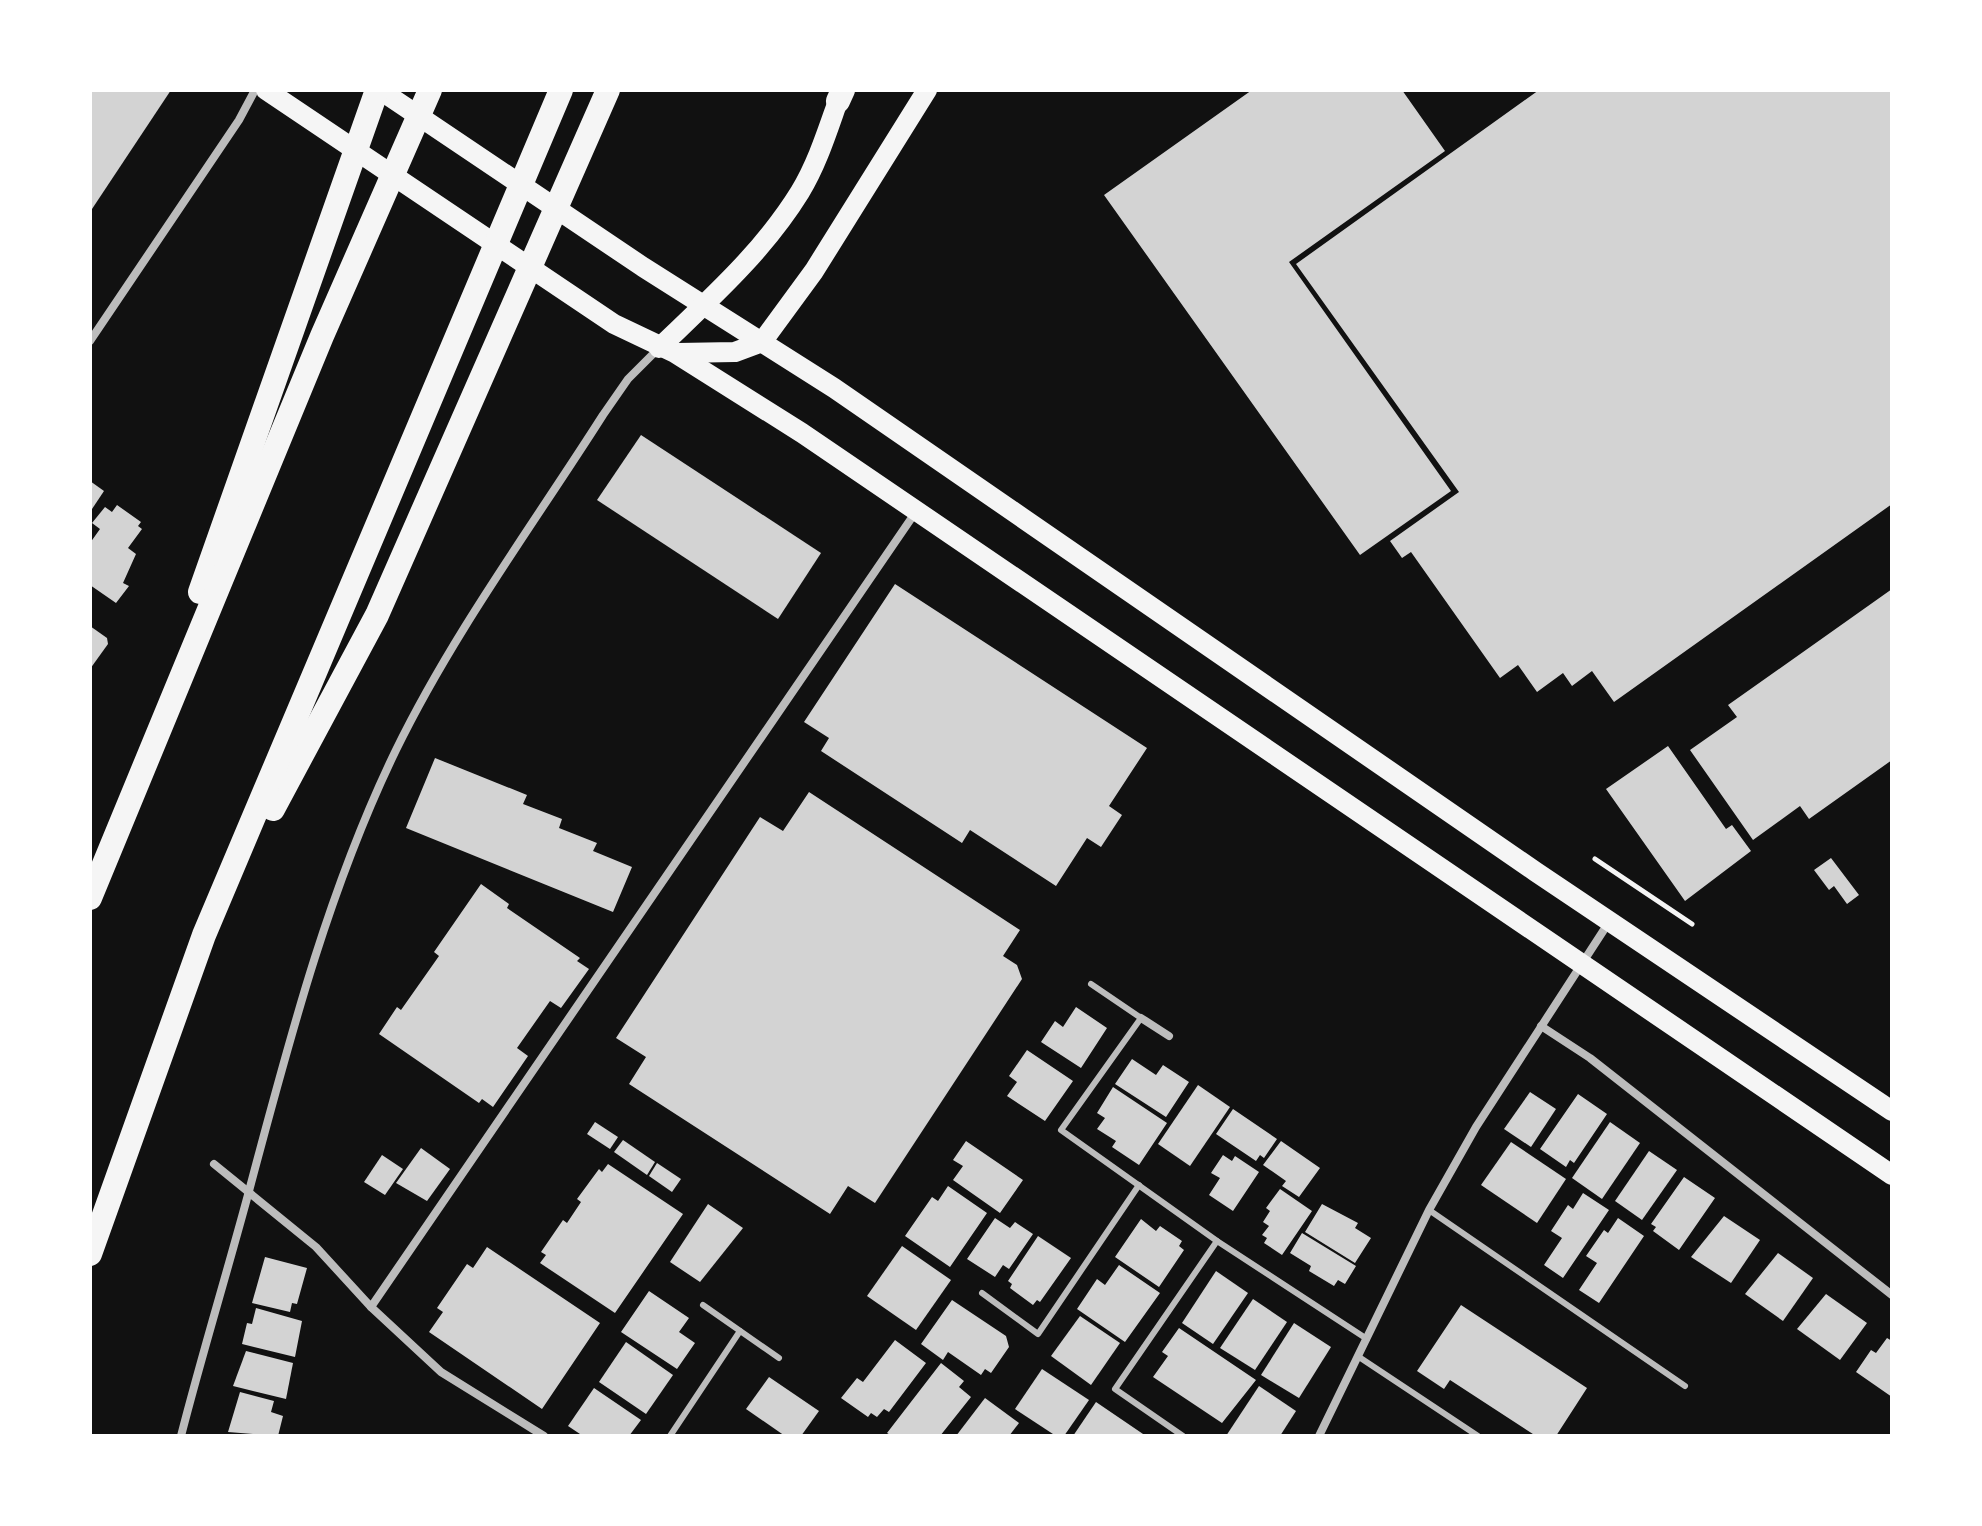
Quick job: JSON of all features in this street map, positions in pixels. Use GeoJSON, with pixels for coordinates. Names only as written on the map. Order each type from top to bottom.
{"type":"FeatureCollection","features":[{"type":"Feature","properties":{"kind":"highway"},"geometry":{"type":"LineString","coordinates":[[93,889],[378,90]]}},
{"type":"Feature","properties":{"kind":"highway"},"geometry":{"type":"LineString","coordinates":[[93,889],[316,351],[430,90]]}},
{"type":"Feature","properties":{"kind":"highway"},"geometry":{"type":"LineString","coordinates":[[90,1254],[204,935],[561,90]]}},
{"type":"Feature","properties":{"kind":"highway"},"geometry":{"type":"LineString","coordinates":[[204,935],[377,615],[608,90]]}},
{"type":"Feature","properties":{"kind":"main road"},"geometry":{"type":"LineString","coordinates":[[378,90],[643,267],[762,342],[1610,922],[1892,1111]]}},
{"type":"Feature","properties":{"kind":"main road"},"geometry":{"type":"LineString","coordinates":[[667,350],[735,352],[762,342],[814,271],[927,90]]}},
{"type":"Feature","properties":{"kind":"main road"},"geometry":{"type":"LineString","coordinates":[[272,94],[614,324],[667,350],[802,433],[915,513],[1892,1175]]}},
{"type":"Feature","properties":{"kind":"main road"},"geometry":{"type":"LineString","coordinates":[[667,350],[704,305],[744,266],[800,192],[820,152],[840,94]]}},
{"type":"Feature","properties":{"kind":"street"},"geometry":{"type":"LineString","coordinates":[[90,341],[239,120],[255,90]]}},
{"type":"Feature","properties":{"kind":"street"},"geometry":{"type":"LineString","coordinates":[[181,1436],[280,1068],[353,849],[396,749],[446,659],[603,415],[628,379],[667,350]]}},
{"type":"Feature","properties":{"kind":"street"},"geometry":{"type":"LineString","coordinates":[[371,1307],[915,513]]}},
{"type":"Feature","properties":{"kind":"street"},"geometry":{"type":"LineString","coordinates":[[1319,1436],[1429,1210],[1476,1127],[1610,922]]}},
{"type":"Feature","properties":{"kind":"street"},"geometry":{"type":"LineString","coordinates":[[1141,1018],[1169,1036]]}},
{"type":"Feature","properties":{"kind":"street"},"geometry":{"type":"LineString","coordinates":[[1541,1026],[1590,1058],[1892,1295]]}},
{"type":"Feature","properties":{"kind":"street"},"geometry":{"type":"LineString","coordinates":[[214,1164],[316,1247],[371,1307],[441,1372],[544,1436]]}},
{"type":"Feature","properties":{"kind":"lane"},"geometry":{"type":"LineString","coordinates":[[1091,984],[1141,1018],[1061,1130],[1217,1241],[1367,1339]]}},
{"type":"Feature","properties":{"kind":"lane"},"geometry":{"type":"LineString","coordinates":[[982,1293],[1038,1334],[1139,1185]]}},
{"type":"Feature","properties":{"kind":"lane"},"geometry":{"type":"LineString","coordinates":[[1429,1210],[1685,1386]]}},
{"type":"Feature","properties":{"kind":"lane"},"geometry":{"type":"LineString","coordinates":[[1183,1436],[1115,1389],[1217,1241]]}},
{"type":"Feature","properties":{"kind":"lane"},"geometry":{"type":"LineString","coordinates":[[703,1305],[779,1358]]}},
{"type":"Feature","properties":{"kind":"lane"},"geometry":{"type":"LineString","coordinates":[[670,1436],[740,1331]]}},
{"type":"Feature","properties":{"kind":"lane"},"geometry":{"type":"LineString","coordinates":[[1359,1357],[1478,1436]]}},
{"type":"Feature","properties":{"kind":"path"},"geometry":{"type":"LineString","coordinates":[[1595,859],[1692,924]]}},
{"type":"Feature","properties":{"kind":"building"},"geometry":{"type":"Polygon","coordinates":[[[90,90],[171,90],[90,212],[90,90]]]}},
{"type":"Feature","properties":{"kind":"building"},"geometry":{"type":"Polygon","coordinates":[[[1252,90],[1402,90],[1445,151],[1289,262],[1451,491],[1360,555],[1104,195],[1252,90]]]}},
{"type":"Feature","properties":{"kind":"building"},"geometry":{"type":"Polygon","coordinates":[[[1539,90],[1892,90],[1892,504],[1614,702],[1592,671],[1572,686],[1563,673],[1537,692],[1518,665],[1500,678],[1411,552],[1402,558],[1390,541],[1459,492],[1296,264],[1539,90]]]}},
{"type":"Feature","properties":{"kind":"building"},"geometry":{"type":"Polygon","coordinates":[[[641,435],[821,553],[778,619],[597,500],[641,435]]]}},
{"type":"Feature","properties":{"kind":"building"},"geometry":{"type":"Polygon","coordinates":[[[90,481],[104,491],[90,512],[90,481]]]}},
{"type":"Feature","properties":{"kind":"building"},"geometry":{"type":"Polygon","coordinates":[[[117,505],[141,522],[138,526],[142,529],[128,548],[136,554],[123,583],[129,586],[116,603],[90,585],[90,543],[100,529],[92,523],[105,507],[112,512],[117,505]]]}},
{"type":"Feature","properties":{"kind":"building"},"geometry":{"type":"Polygon","coordinates":[[[895,584],[1147,748],[1109,806],[1122,815],[1101,847],[1087,838],[1056,886],[970,830],[962,843],[821,751],[829,738],[804,722],[895,584]]]}},
{"type":"Feature","properties":{"kind":"building"},"geometry":{"type":"Polygon","coordinates":[[[1892,589],[1892,760],[1809,819],[1800,806],[1753,840],[1690,750],[1737,717],[1728,705],[1892,589]]]}},
{"type":"Feature","properties":{"kind":"building"},"geometry":{"type":"Polygon","coordinates":[[[90,626],[107,638],[108,644],[90,669],[90,626]]]}},
{"type":"Feature","properties":{"kind":"building"},"geometry":{"type":"Polygon","coordinates":[[[1668,746],[1726,829],[1732,825],[1751,851],[1685,901],[1606,789],[1668,746]]]}},
{"type":"Feature","properties":{"kind":"building"},"geometry":{"type":"Polygon","coordinates":[[[435,758],[527,795],[523,804],[562,819],[559,828],[597,843],[593,851],[632,867],[613,912],[406,828],[435,758]]]}},
{"type":"Feature","properties":{"kind":"building"},"geometry":{"type":"Polygon","coordinates":[[[809,792],[1020,930],[1003,956],[1017,965],[1022,979],[875,1203],[848,1186],[830,1214],[629,1084],[646,1057],[616,1038],[760,817],[783,831],[809,792]]]}},
{"type":"Feature","properties":{"kind":"building"},"geometry":{"type":"Polygon","coordinates":[[[1831,858],[1859,895],[1847,904],[1834,886],[1829,890],[1814,870],[1831,858]]]}},
{"type":"Feature","properties":{"kind":"building"},"geometry":{"type":"Polygon","coordinates":[[[481,884],[509,904],[507,908],[580,958],[577,961],[589,969],[561,1008],[550,1001],[517,1048],[528,1056],[493,1107],[482,1099],[479,1103],[379,1034],[397,1007],[401,1010],[439,956],[434,952],[481,884]]]}},
{"type":"Feature","properties":{"kind":"building"},"geometry":{"type":"Polygon","coordinates":[[[1076,1007],[1107,1028],[1081,1068],[1041,1042],[1055,1021],[1063,1027],[1076,1007]]]}},
{"type":"Feature","properties":{"kind":"building"},"geometry":{"type":"Polygon","coordinates":[[[1027,1050],[1073,1081],[1045,1121],[1007,1096],[1017,1082],[1009,1076],[1027,1050]]]}},
{"type":"Feature","properties":{"kind":"building"},"geometry":{"type":"Polygon","coordinates":[[[1132,1059],[1156,1075],[1163,1065],[1189,1082],[1166,1117],[1115,1084],[1132,1059]]]}},
{"type":"Feature","properties":{"kind":"building"},"geometry":{"type":"Polygon","coordinates":[[[1198,1085],[1230,1107],[1190,1166],[1158,1144],[1198,1085]]]}},
{"type":"Feature","properties":{"kind":"building"},"geometry":{"type":"Polygon","coordinates":[[[1113,1087],[1167,1123],[1139,1165],[1112,1147],[1116,1141],[1097,1129],[1105,1118],[1097,1113],[1113,1087]]]}},
{"type":"Feature","properties":{"kind":"building"},"geometry":{"type":"Polygon","coordinates":[[[1530,1092],[1556,1109],[1531,1147],[1504,1129],[1530,1092]]]}},
{"type":"Feature","properties":{"kind":"building"},"geometry":{"type":"Polygon","coordinates":[[[1578,1094],[1607,1114],[1574,1163],[1570,1160],[1566,1167],[1540,1149],[1578,1094]]]}},
{"type":"Feature","properties":{"kind":"building"},"geometry":{"type":"Polygon","coordinates":[[[1233,1109],[1277,1139],[1264,1158],[1260,1155],[1256,1161],[1216,1134],[1233,1109]]]}},
{"type":"Feature","properties":{"kind":"building"},"geometry":{"type":"Polygon","coordinates":[[[595,1122],[618,1137],[610,1149],[587,1134],[595,1122]]]}},
{"type":"Feature","properties":{"kind":"building"},"geometry":{"type":"Polygon","coordinates":[[[1610,1122],[1640,1143],[1602,1199],[1572,1178],[1610,1122]]]}},
{"type":"Feature","properties":{"kind":"building"},"geometry":{"type":"Polygon","coordinates":[[[623,1140],[655,1162],[647,1175],[614,1152],[623,1140]]]}},
{"type":"Feature","properties":{"kind":"building"},"geometry":{"type":"Polygon","coordinates":[[[966,1141],[1023,1180],[1000,1213],[953,1180],[963,1166],[953,1160],[966,1141]]]}},
{"type":"Feature","properties":{"kind":"building"},"geometry":{"type":"Polygon","coordinates":[[[1281,1141],[1320,1168],[1299,1197],[1282,1186],[1286,1181],[1263,1165],[1281,1141]]]}},
{"type":"Feature","properties":{"kind":"building"},"geometry":{"type":"Polygon","coordinates":[[[1511,1142],[1566,1179],[1537,1223],[1481,1185],[1511,1142]]]}},
{"type":"Feature","properties":{"kind":"building"},"geometry":{"type":"Polygon","coordinates":[[[421,1148],[450,1169],[427,1201],[396,1183],[421,1148]]]}},
{"type":"Feature","properties":{"kind":"building"},"geometry":{"type":"Polygon","coordinates":[[[1649,1151],[1677,1170],[1642,1220],[1615,1201],[1649,1151]]]}},
{"type":"Feature","properties":{"kind":"building"},"geometry":{"type":"Polygon","coordinates":[[[382,1155],[403,1169],[385,1195],[364,1182],[382,1155]]]}},
{"type":"Feature","properties":{"kind":"building"},"geometry":{"type":"Polygon","coordinates":[[[1223,1155],[1232,1161],[1235,1156],[1259,1172],[1233,1211],[1209,1195],[1220,1178],[1211,1173],[1223,1155]]]}},
{"type":"Feature","properties":{"kind":"building"},"geometry":{"type":"Polygon","coordinates":[[[657,1163],[681,1179],[672,1192],[649,1176],[657,1163]]]}},
{"type":"Feature","properties":{"kind":"building"},"geometry":{"type":"Polygon","coordinates":[[[608,1164],[683,1214],[615,1313],[540,1263],[546,1255],[541,1252],[563,1220],[567,1223],[581,1202],[577,1199],[599,1169],[602,1172],[608,1164]]]}},
{"type":"Feature","properties":{"kind":"building"},"geometry":{"type":"Polygon","coordinates":[[[1684,1177],[1715,1198],[1679,1250],[1653,1231],[1656,1227],[1651,1224],[1684,1177]]]}},
{"type":"Feature","properties":{"kind":"building"},"geometry":{"type":"Polygon","coordinates":[[[948,1186],[987,1213],[950,1267],[905,1236],[932,1197],[938,1201],[948,1186]]]}},
{"type":"Feature","properties":{"kind":"building"},"geometry":{"type":"Polygon","coordinates":[[[1280,1189],[1312,1211],[1282,1255],[1264,1243],[1267,1238],[1262,1235],[1269,1226],[1263,1222],[1270,1211],[1266,1208],[1280,1189]]]}},
{"type":"Feature","properties":{"kind":"building"},"geometry":{"type":"Polygon","coordinates":[[[1583,1193],[1609,1210],[1563,1278],[1544,1265],[1562,1238],[1551,1231],[1568,1205],[1573,1209],[1583,1193]]]}},
{"type":"Feature","properties":{"kind":"building"},"geometry":{"type":"Polygon","coordinates":[[[708,1204],[743,1228],[700,1282],[670,1262],[708,1204]]]}},
{"type":"Feature","properties":{"kind":"building"},"geometry":{"type":"Polygon","coordinates":[[[1322,1204],[1358,1223],[1355,1228],[1371,1238],[1355,1263],[1305,1232],[1322,1204]]]}},
{"type":"Feature","properties":{"kind":"building"},"geometry":{"type":"Polygon","coordinates":[[[1724,1216],[1760,1240],[1731,1283],[1691,1257],[1724,1216]]]}},
{"type":"Feature","properties":{"kind":"building"},"geometry":{"type":"Polygon","coordinates":[[[995,1218],[1010,1228],[1015,1222],[1033,1234],[1009,1269],[1003,1265],[995,1277],[967,1259],[995,1218]]]}},
{"type":"Feature","properties":{"kind":"building"},"geometry":{"type":"Polygon","coordinates":[[[1618,1218],[1644,1236],[1599,1303],[1579,1290],[1597,1263],[1586,1256],[1604,1230],[1608,1233],[1618,1218]]]}},
{"type":"Feature","properties":{"kind":"building"},"geometry":{"type":"Polygon","coordinates":[[[1141,1219],[1156,1231],[1160,1226],[1182,1241],[1179,1246],[1184,1250],[1159,1287],[1115,1257],[1141,1219]]]}},
{"type":"Feature","properties":{"kind":"building"},"geometry":{"type":"Polygon","coordinates":[[[1302,1233],[1356,1266],[1345,1284],[1338,1280],[1334,1286],[1309,1271],[1311,1266],[1290,1253],[1302,1233]]]}},
{"type":"Feature","properties":{"kind":"building"},"geometry":{"type":"Polygon","coordinates":[[[1038,1236],[1071,1258],[1040,1302],[1037,1300],[1033,1305],[1010,1288],[1012,1284],[1008,1281],[1038,1236]]]}},
{"type":"Feature","properties":{"kind":"building"},"geometry":{"type":"Polygon","coordinates":[[[902,1246],[951,1280],[916,1330],[867,1296],[902,1246]]]}},
{"type":"Feature","properties":{"kind":"building"},"geometry":{"type":"Polygon","coordinates":[[[487,1247],[600,1323],[542,1409],[429,1332],[443,1312],[437,1308],[467,1264],[473,1268],[487,1247]]]}},
{"type":"Feature","properties":{"kind":"building"},"geometry":{"type":"Polygon","coordinates":[[[1778,1253],[1813,1278],[1783,1321],[1745,1294],[1778,1253]]]}},
{"type":"Feature","properties":{"kind":"building"},"geometry":{"type":"Polygon","coordinates":[[[265,1257],[307,1268],[297,1304],[292,1303],[290,1312],[252,1303],[265,1257]]]}},
{"type":"Feature","properties":{"kind":"building"},"geometry":{"type":"Polygon","coordinates":[[[1119,1265],[1160,1293],[1125,1342],[1077,1309],[1097,1279],[1105,1285],[1119,1265]]]}},
{"type":"Feature","properties":{"kind":"building"},"geometry":{"type":"Polygon","coordinates":[[[1216,1271],[1248,1293],[1213,1344],[1182,1323],[1216,1271]]]}},
{"type":"Feature","properties":{"kind":"building"},"geometry":{"type":"Polygon","coordinates":[[[649,1291],[689,1318],[679,1332],[695,1343],[677,1369],[621,1332],[649,1291]]]}},
{"type":"Feature","properties":{"kind":"building"},"geometry":{"type":"Polygon","coordinates":[[[1826,1294],[1867,1323],[1840,1360],[1797,1329],[1826,1294]]]}},
{"type":"Feature","properties":{"kind":"building"},"geometry":{"type":"Polygon","coordinates":[[[1253,1299],[1287,1322],[1255,1370],[1220,1348],[1253,1299]]]}},
{"type":"Feature","properties":{"kind":"building"},"geometry":{"type":"Polygon","coordinates":[[[952,1300],[1006,1336],[1009,1347],[991,1373],[985,1369],[981,1375],[948,1352],[943,1360],[921,1344],[952,1300]]]}},
{"type":"Feature","properties":{"kind":"building"},"geometry":{"type":"Polygon","coordinates":[[[1461,1305],[1587,1388],[1556,1436],[1536,1436],[1450,1380],[1444,1389],[1417,1371],[1461,1305]]]}},
{"type":"Feature","properties":{"kind":"building"},"geometry":{"type":"Polygon","coordinates":[[[256,1308],[302,1321],[295,1357],[242,1344],[247,1323],[252,1324],[256,1308]]]}},
{"type":"Feature","properties":{"kind":"building"},"geometry":{"type":"Polygon","coordinates":[[[1080,1316],[1120,1343],[1091,1385],[1051,1356],[1080,1316]]]}},
{"type":"Feature","properties":{"kind":"building"},"geometry":{"type":"Polygon","coordinates":[[[1294,1323],[1331,1347],[1299,1398],[1261,1375],[1294,1323]]]}},
{"type":"Feature","properties":{"kind":"building"},"geometry":{"type":"Polygon","coordinates":[[[1179,1328],[1256,1380],[1222,1423],[1153,1377],[1168,1356],[1162,1352],[1179,1328]]]}},
{"type":"Feature","properties":{"kind":"building"},"geometry":{"type":"Polygon","coordinates":[[[1887,1338],[1892,1341],[1892,1397],[1856,1372],[1871,1350],[1876,1353],[1887,1338]]]}},
{"type":"Feature","properties":{"kind":"building"},"geometry":{"type":"Polygon","coordinates":[[[895,1340],[926,1363],[889,1412],[884,1409],[877,1417],[871,1413],[868,1417],[841,1398],[857,1378],[863,1382],[895,1340]]]}},
{"type":"Feature","properties":{"kind":"building"},"geometry":{"type":"Polygon","coordinates":[[[626,1342],[673,1375],[646,1414],[599,1382],[626,1342]]]}},
{"type":"Feature","properties":{"kind":"building"},"geometry":{"type":"Polygon","coordinates":[[[246,1351],[293,1363],[286,1399],[233,1386],[246,1351]]]}},
{"type":"Feature","properties":{"kind":"building"},"geometry":{"type":"Polygon","coordinates":[[[941,1363],[964,1381],[959,1387],[971,1397],[940,1436],[892,1436],[887,1433],[941,1363]]]}},
{"type":"Feature","properties":{"kind":"building"},"geometry":{"type":"Polygon","coordinates":[[[1042,1369],[1089,1400],[1064,1436],[1056,1436],[1015,1409],[1042,1369]]]}},
{"type":"Feature","properties":{"kind":"building"},"geometry":{"type":"Polygon","coordinates":[[[769,1377],[819,1411],[801,1436],[785,1436],[746,1409],[769,1377]]]}},
{"type":"Feature","properties":{"kind":"building"},"geometry":{"type":"Polygon","coordinates":[[[1259,1386],[1296,1411],[1280,1436],[1226,1436],[1259,1386]]]}},
{"type":"Feature","properties":{"kind":"building"},"geometry":{"type":"Polygon","coordinates":[[[594,1388],[641,1420],[629,1436],[583,1436],[568,1426],[594,1388]]]}},
{"type":"Feature","properties":{"kind":"building"},"geometry":{"type":"Polygon","coordinates":[[[240,1392],[274,1401],[271,1412],[283,1416],[278,1436],[228,1432],[240,1392]]]}},
{"type":"Feature","properties":{"kind":"building"},"geometry":{"type":"Polygon","coordinates":[[[985,1398],[1019,1423],[1009,1436],[956,1436],[985,1398]]]}},
{"type":"Feature","properties":{"kind":"building"},"geometry":{"type":"Polygon","coordinates":[[[1096,1402],[1146,1436],[1073,1436],[1096,1402]]]}}]}
